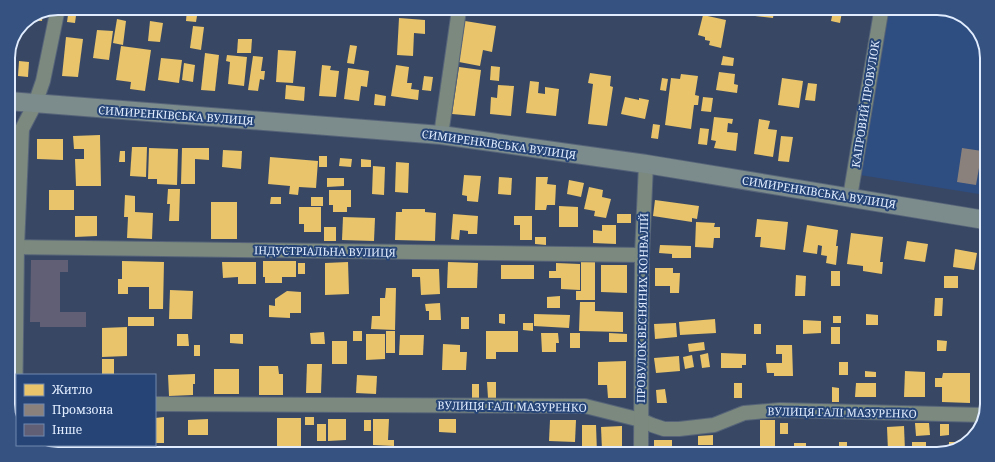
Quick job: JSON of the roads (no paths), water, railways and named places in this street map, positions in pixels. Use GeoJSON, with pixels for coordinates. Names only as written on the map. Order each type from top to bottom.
{"type":"FeatureCollection","features":[{"type":"Feature","properties":{"kind":"main road","name":"СИМИРЕНКІВСЬКА ВУЛИЦЯ"},"geometry":{"type":"LineString","coordinates":[[15,102],[441,135],[646,164],[980,219]]}},
{"type":"Feature","properties":{"kind":"street"},"geometry":{"type":"LineString","coordinates":[[15,221],[22,129],[35,104],[43,81],[57,15]]}},
{"type":"Feature","properties":{"kind":"street"},"geometry":{"type":"LineString","coordinates":[[441,135],[458,15]]}},
{"type":"Feature","properties":{"kind":"street","name":"КАПРОВИЙ ПРОВУЛОК"},"geometry":{"type":"LineString","coordinates":[[850,197],[880,15]]}},
{"type":"Feature","properties":{"kind":"street","name":"ПРОВУЛОК ВЕСНЯНИХ КОНВАЛІЙ"},"geometry":{"type":"LineString","coordinates":[[641,447],[642,255],[646,164]]}},
{"type":"Feature","properties":{"kind":"street","name":"ІНДУСТРІАЛЬНА ВУЛИЦЯ"},"geometry":{"type":"LineString","coordinates":[[15,247],[642,255]]}},
{"type":"Feature","properties":{"kind":"street","name":"ВУЛИЦЯ ГАЛІ МАЗУРЕНКО"},"geometry":{"type":"LineString","coordinates":[[156,404],[585,406],[641,420],[664,429],[714,425],[744,413],[780,410],[978,415]]}}]}
